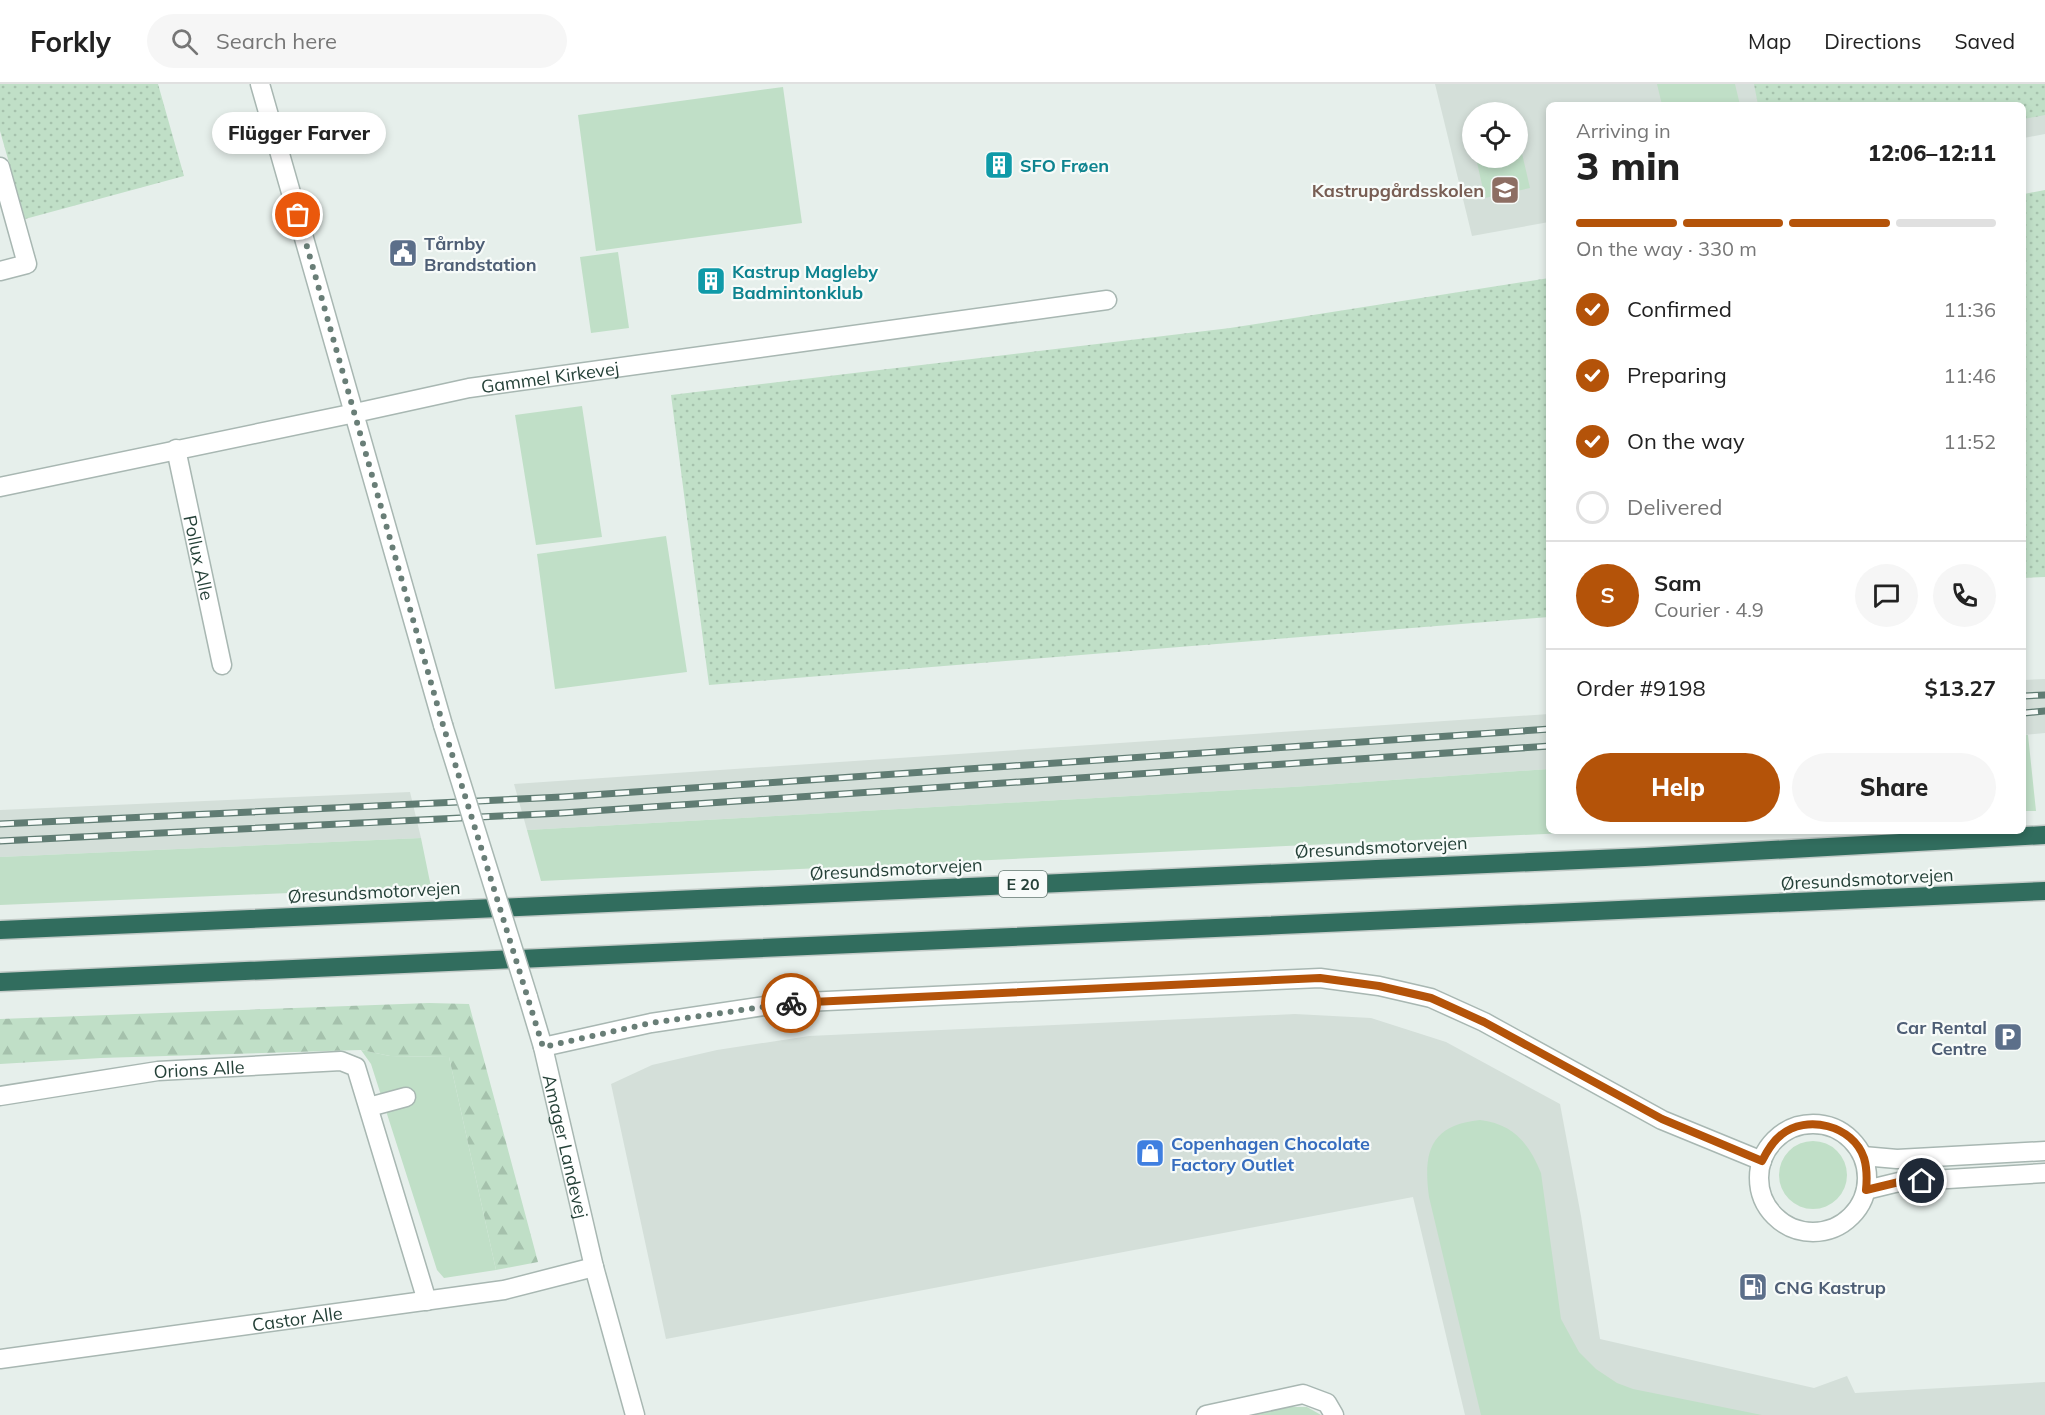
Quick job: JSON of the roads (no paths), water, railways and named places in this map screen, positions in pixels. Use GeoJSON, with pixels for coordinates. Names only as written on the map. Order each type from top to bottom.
{"type":"FeatureCollection","features":[{"type":"Feature","properties":{"kind":"highway","name":"Øresundsmotorvejen"},"geometry":{"type":"LineString","coordinates":[[0,930],[1622,858],[2045,836]]}},
{"type":"Feature","properties":{"kind":"highway","name":"Øresundsmotorvejen"},"geometry":{"type":"LineString","coordinates":[[0,982],[2045,891]]}},
{"type":"Feature","properties":{"kind":"street","name":"Amager Landevej"},"geometry":{"type":"LineString","coordinates":[[260,84],[443,725],[543,1047],[594,1267],[635,1415]]}},
{"type":"Feature","properties":{"kind":"street"},"geometry":{"type":"LineString","coordinates":[[0,167],[27,264],[0,271]]}},
{"type":"Feature","properties":{"kind":"street","name":"Gammel Kirkevej"},"geometry":{"type":"LineString","coordinates":[[0,487],[469,388],[1107,300]]}},
{"type":"Feature","properties":{"kind":"street","name":"Pollux Alle"},"geometry":{"type":"LineString","coordinates":[[176,449],[222,665]]}},
{"type":"Feature","properties":{"kind":"street"},"geometry":{"type":"LineString","coordinates":[[543,1047],[651,1023],[784,1003],[1320,978],[1379,986],[1431,998],[1484,1022],[1662,1119],[1762,1161]]}},
{"type":"Feature","properties":{"kind":"street","name":"Orions Alle"},"geometry":{"type":"LineString","coordinates":[[0,1096],[158,1071],[341,1061],[356,1067],[427,1301]]}},
{"type":"Feature","properties":{"kind":"street"},"geometry":{"type":"LineString","coordinates":[[369,1107],[406,1097]]}},
{"type":"Feature","properties":{"kind":"street"},"geometry":{"type":"LineString","coordinates":[[1815,1124],[1832,1127],[1847,1136],[1863,1156],[1867,1177],[1866,1190],[1859,1206],[1848,1219],[1833,1228],[1815,1232],[1798,1230],[1783,1222],[1770,1210],[1762,1195],[1759,1178],[1762,1161],[1770,1146],[1782,1133],[1798,1126],[1815,1124]]}},
{"type":"Feature","properties":{"kind":"street"},"geometry":{"type":"LineString","coordinates":[[1863,1156],[1897,1159],[2045,1151]]}},
{"type":"Feature","properties":{"kind":"street"},"geometry":{"type":"LineString","coordinates":[[1866,1190],[1899,1182],[2045,1173]]}},
{"type":"Feature","properties":{"kind":"street","name":"Castor Alle"},"geometry":{"type":"LineString","coordinates":[[0,1359],[504,1290],[594,1267]]}},
{"type":"Feature","properties":{"kind":"street"},"geometry":{"type":"LineString","coordinates":[[1206,1415],[1303,1394],[1326,1403],[1334,1415]]}},
{"type":"Feature","properties":{"kind":"railway"},"geometry":{"type":"LineString","coordinates":[[2026,696],[2045,695]]}},
{"type":"Feature","properties":{"kind":"railway"},"geometry":{"type":"LineString","coordinates":[[2026,713],[2045,711]]}},
{"type":"Feature","properties":{"kind":"railway"},"geometry":{"type":"LineString","coordinates":[[0,824],[562,797],[1546,729]]}},
{"type":"Feature","properties":{"kind":"railway"},"geometry":{"type":"LineString","coordinates":[[0,841],[562,813],[1546,746]]}},
{"type":"Feature","properties":{"kind":"place","name":"SFO Frøen"},"geometry":{"type":"Point","coordinates":[999,165]}},
{"type":"Feature","properties":{"kind":"place","name":"Kastrupgårdsskolen"},"geometry":{"type":"Point","coordinates":[1505,190]}},
{"type":"Feature","properties":{"kind":"place","name":"Flügger Farver"},"geometry":{"type":"Point","coordinates":[298,215]}},
{"type":"Feature","properties":{"kind":"place","name":"Tårnby Brandstation"},"geometry":{"type":"Point","coordinates":[403,253]}},
{"type":"Feature","properties":{"kind":"place","name":"Kastrup Magleby Badmintonklub"},"geometry":{"type":"Point","coordinates":[711,281]}},
{"type":"Feature","properties":{"kind":"place","name":"Car Rental Centre"},"geometry":{"type":"Point","coordinates":[2008,1037]}},
{"type":"Feature","properties":{"kind":"place","name":"Copenhagen Chocolate Factory Outlet"},"geometry":{"type":"Point","coordinates":[1150,1153]}},
{"type":"Feature","properties":{"kind":"place","name":"CNG Kastrup"},"geometry":{"type":"Point","coordinates":[1753,1287]}}]}
